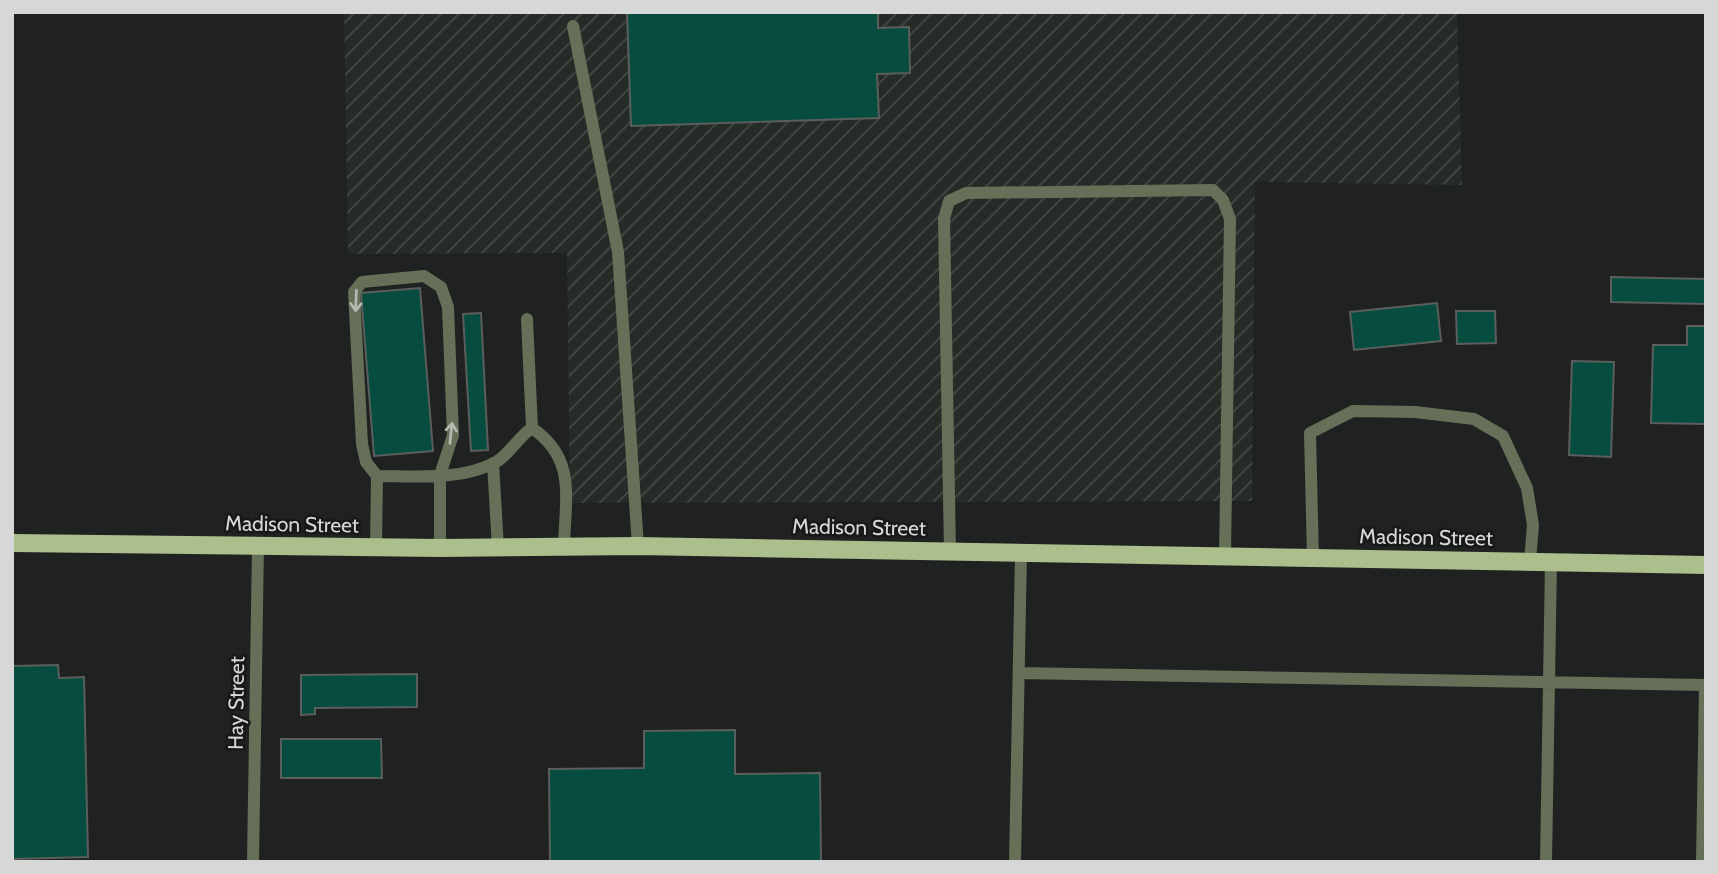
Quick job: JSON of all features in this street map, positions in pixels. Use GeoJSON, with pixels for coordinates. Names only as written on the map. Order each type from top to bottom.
{"type":"FeatureCollection","features":[{"type":"Feature","properties":{"kind":"main road","name":"Madison Street"},"geometry":{"type":"LineString","coordinates":[[12,543],[376,548],[638,546],[1706,565]]}},
{"type":"Feature","properties":{"kind":"lane"},"geometry":{"type":"LineString","coordinates":[[573,26],[618,252],[638,546]]}},
{"type":"Feature","properties":{"kind":"lane"},"geometry":{"type":"LineString","coordinates":[[950,552],[944,219],[949,201],[966,193],[1213,190],[1223,200],[1230,219],[1225,556]]}},
{"type":"Feature","properties":{"kind":"lane"},"geometry":{"type":"LineString","coordinates":[[376,548],[377,476],[366,462],[362,444],[354,292],[362,282],[424,276],[441,287],[448,307],[453,435],[440,475],[440,548]]}},
{"type":"Feature","properties":{"kind":"lane"},"geometry":{"type":"LineString","coordinates":[[527,319],[532,428]]}},
{"type":"Feature","properties":{"kind":"lane"},"geometry":{"type":"LineString","coordinates":[[1313,558],[1310,433],[1353,411],[1415,412],[1474,418],[1503,436],[1527,488],[1533,525],[1530,561]]}},
{"type":"Feature","properties":{"kind":"lane"},"geometry":{"type":"LineString","coordinates":[[377,476],[440,475],[493,463],[532,428]]}},
{"type":"Feature","properties":{"kind":"lane"},"geometry":{"type":"LineString","coordinates":[[532,428],[546,438],[561,457],[564,547]]}},
{"type":"Feature","properties":{"kind":"lane"},"geometry":{"type":"LineString","coordinates":[[493,463],[498,548]]}},
{"type":"Feature","properties":{"kind":"lane","name":"Hay Street"},"geometry":{"type":"LineString","coordinates":[[253,862],[258,546]]}},
{"type":"Feature","properties":{"kind":"lane"},"geometry":{"type":"LineString","coordinates":[[1015,862],[1021,553]]}},
{"type":"Feature","properties":{"kind":"lane"},"geometry":{"type":"LineString","coordinates":[[1546,862],[1550,562]]}},
{"type":"Feature","properties":{"kind":"lane"},"geometry":{"type":"LineString","coordinates":[[1019,673],[1705,685],[1702,862]]}},
{"type":"Feature","properties":{"kind":"shaded area"},"geometry":{"type":"Polygon","coordinates":[[[344,12],[1457,12],[1462,185],[1255,182],[1252,501],[570,503],[567,253],[348,254],[344,12]]]}},
{"type":"Feature","properties":{"kind":"building"},"geometry":{"type":"Polygon","coordinates":[[[627,12],[878,12],[878,28],[909,27],[910,73],[877,74],[879,118],[631,126],[627,12]]]}},
{"type":"Feature","properties":{"kind":"building"},"geometry":{"type":"Polygon","coordinates":[[[1611,277],[1706,279],[1706,304],[1611,302],[1611,277]]]}},
{"type":"Feature","properties":{"kind":"building"},"geometry":{"type":"Polygon","coordinates":[[[420,288],[433,451],[374,456],[361,293],[420,288]]]}},
{"type":"Feature","properties":{"kind":"building"},"geometry":{"type":"Polygon","coordinates":[[[1437,303],[1441,341],[1354,350],[1350,312],[1437,303]]]}},
{"type":"Feature","properties":{"kind":"building"},"geometry":{"type":"Polygon","coordinates":[[[1456,311],[1495,311],[1496,343],[1457,344],[1456,311]]]}},
{"type":"Feature","properties":{"kind":"building"},"geometry":{"type":"Polygon","coordinates":[[[481,313],[488,450],[471,451],[463,314],[481,313]]]}},
{"type":"Feature","properties":{"kind":"building"},"geometry":{"type":"Polygon","coordinates":[[[1687,326],[1706,326],[1706,424],[1651,423],[1653,345],[1687,345],[1687,326]]]}},
{"type":"Feature","properties":{"kind":"building"},"geometry":{"type":"Polygon","coordinates":[[[1572,361],[1614,362],[1611,457],[1569,455],[1572,361]]]}},
{"type":"Feature","properties":{"kind":"building"},"geometry":{"type":"Polygon","coordinates":[[[58,665],[59,678],[84,677],[88,857],[12,859],[12,666],[58,665]]]}},
{"type":"Feature","properties":{"kind":"building"},"geometry":{"type":"Polygon","coordinates":[[[417,674],[417,707],[315,708],[315,714],[301,715],[301,675],[417,674]]]}},
{"type":"Feature","properties":{"kind":"building"},"geometry":{"type":"Polygon","coordinates":[[[735,730],[735,774],[820,773],[821,862],[550,862],[549,769],[644,768],[644,731],[735,730]]]}},
{"type":"Feature","properties":{"kind":"building"},"geometry":{"type":"Polygon","coordinates":[[[281,739],[381,739],[382,778],[281,778],[281,739]]]}}]}
